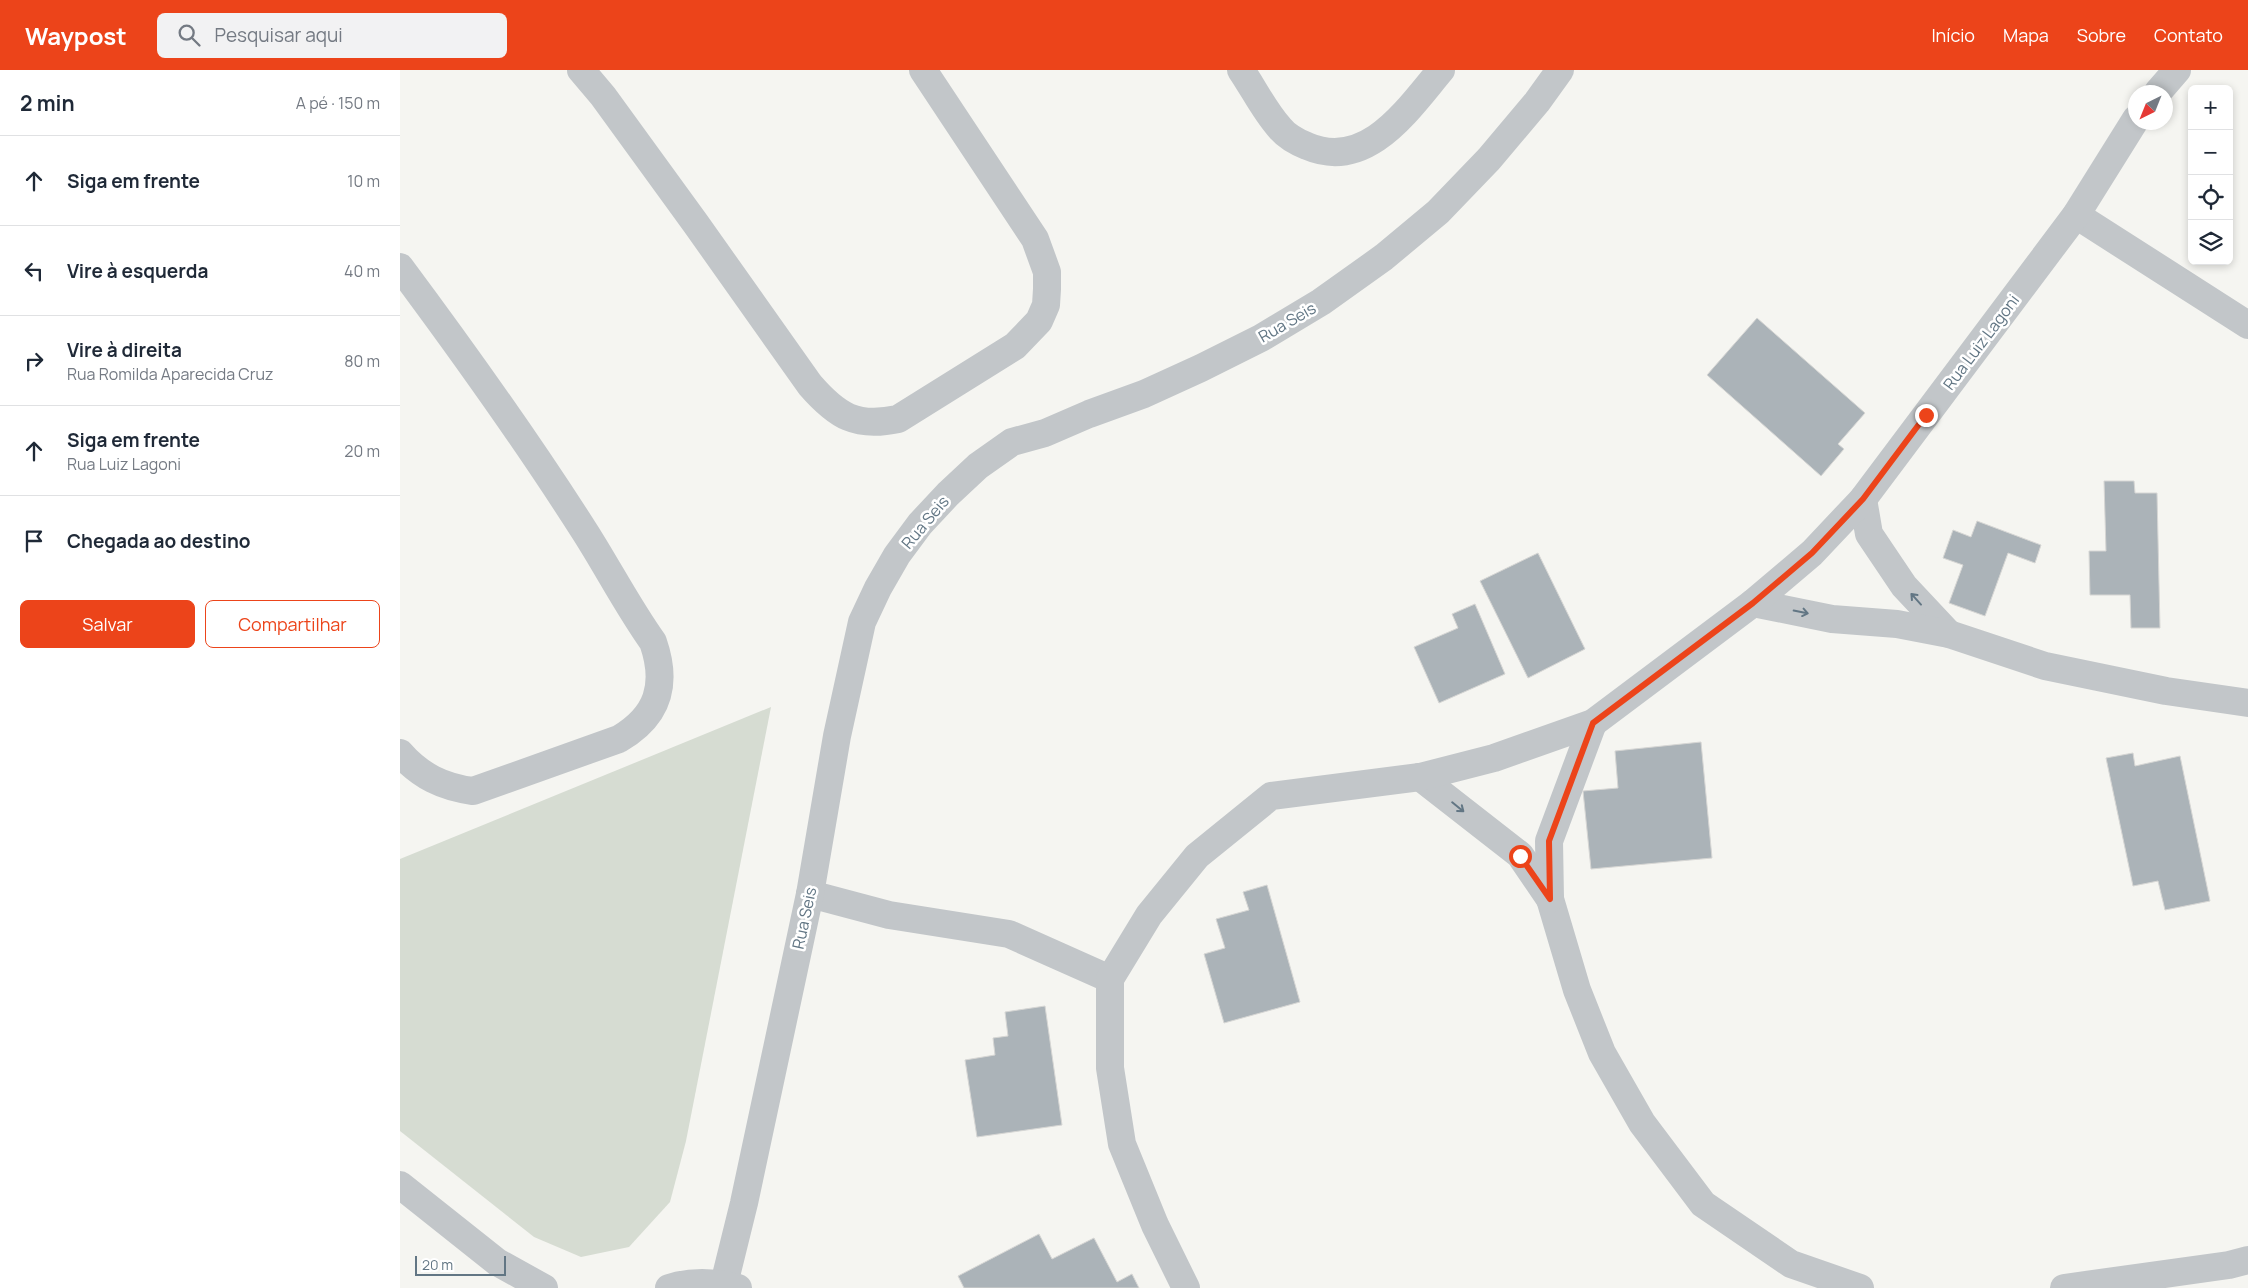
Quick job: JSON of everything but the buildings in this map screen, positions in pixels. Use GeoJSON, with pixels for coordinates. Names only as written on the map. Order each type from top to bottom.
{"type":"FeatureCollection","features":[{"type":"Feature","properties":{"kind":"street"},"geometry":{"type":"LineString","coordinates":[[581,70],[603,96],[810,385],[825,402],[838,412],[854,419],[877,423],[898,418],[1015,346],[1038,321],[1046,306],[1047,272],[1035,239],[922,70]]}},
{"type":"Feature","properties":{"kind":"street"},"geometry":{"type":"LineString","coordinates":[[1241,70],[1280,129],[1316,150],[1336,154],[1363,147],[1396,124],[1442,70]]}},
{"type":"Feature","properties":{"kind":"street","name":"Rua Seis"},"geometry":{"type":"LineString","coordinates":[[731,1286],[746,1193],[810,894],[838,736],[862,622],[878,588],[898,555],[920,524],[948,494],[978,466],[1012,442],[1045,433],[1160,387],[1262,338],[1321,302],[1384,256],[1438,212],[1489,159],[1537,102],[1560,70]]}},
{"type":"Feature","properties":{"kind":"street"},"geometry":{"type":"LineString","coordinates":[[2164,85],[2177,70]]}},
{"type":"Feature","properties":{"kind":"street","name":"Rua Luiz Lagoni"},"geometry":{"type":"LineString","coordinates":[[1110,979],[1149,914],[1197,856],[1271,796],[1420,777],[1494,758],[1593,723],[1753,603],[1812,553],[1863,499],[2076,215],[2129,130]]}},
{"type":"Feature","properties":{"kind":"street"},"geometry":{"type":"LineString","coordinates":[[2076,215],[2248,325]]}},
{"type":"Feature","properties":{"kind":"street"},"geometry":{"type":"LineString","coordinates":[[400,267],[520,433],[586,534],[652,642],[659,659],[660,678],[658,695],[652,709],[643,722],[632,732],[619,739],[473,791],[440,784],[414,768],[400,753]]}},
{"type":"Feature","properties":{"kind":"street"},"geometry":{"type":"LineString","coordinates":[[1863,499],[1870,534],[1904,586],[1949,634]]}},
{"type":"Feature","properties":{"kind":"street"},"geometry":{"type":"LineString","coordinates":[[1753,603],[1832,618],[1897,624],[1949,634],[2045,666],[2166,691],[2248,703]]}},
{"type":"Feature","properties":{"kind":"street"},"geometry":{"type":"LineString","coordinates":[[1593,723],[1549,841],[1550,899],[1577,990],[1602,1053],[1642,1124],[1702,1204],[1791,1264],[1860,1288]]}},
{"type":"Feature","properties":{"kind":"street"},"geometry":{"type":"LineString","coordinates":[[1420,777],[1520,856],[1550,899]]}},
{"type":"Feature","properties":{"kind":"street"},"geometry":{"type":"LineString","coordinates":[[810,894],[889,915],[1009,934],[1110,979],[1110,1068],[1122,1144],[1155,1225],[1186,1288]]}},
{"type":"Feature","properties":{"kind":"street"},"geometry":{"type":"LineString","coordinates":[[400,1185],[497,1262],[544,1288]]}},
{"type":"Feature","properties":{"kind":"street"},"geometry":{"type":"LineString","coordinates":[[2064,1288],[2133,1283],[2248,1260]]}},
{"type":"Feature","properties":{"kind":"street"},"geometry":{"type":"LineString","coordinates":[[497,1262],[519,1288]]}},
{"type":"Feature","properties":{"kind":"street"},"geometry":{"type":"LineString","coordinates":[[669,1288],[700,1283],[731,1286]]}},
{"type":"Feature","properties":{"kind":"shaded area"},"geometry":{"type":"Polygon","coordinates":[[[771,707],[686,1141],[670,1202],[629,1247],[581,1257],[534,1237],[400,1131],[400,859],[771,707]]]}},
{"type":"Feature","properties":{"kind":"route"},"geometry":{"type":"LineString","coordinates":[[1520,856],[1550,899],[1549,841],[1567,788],[1593,723],[1753,603],[1812,553],[1863,499],[1926,415]]}}]}
